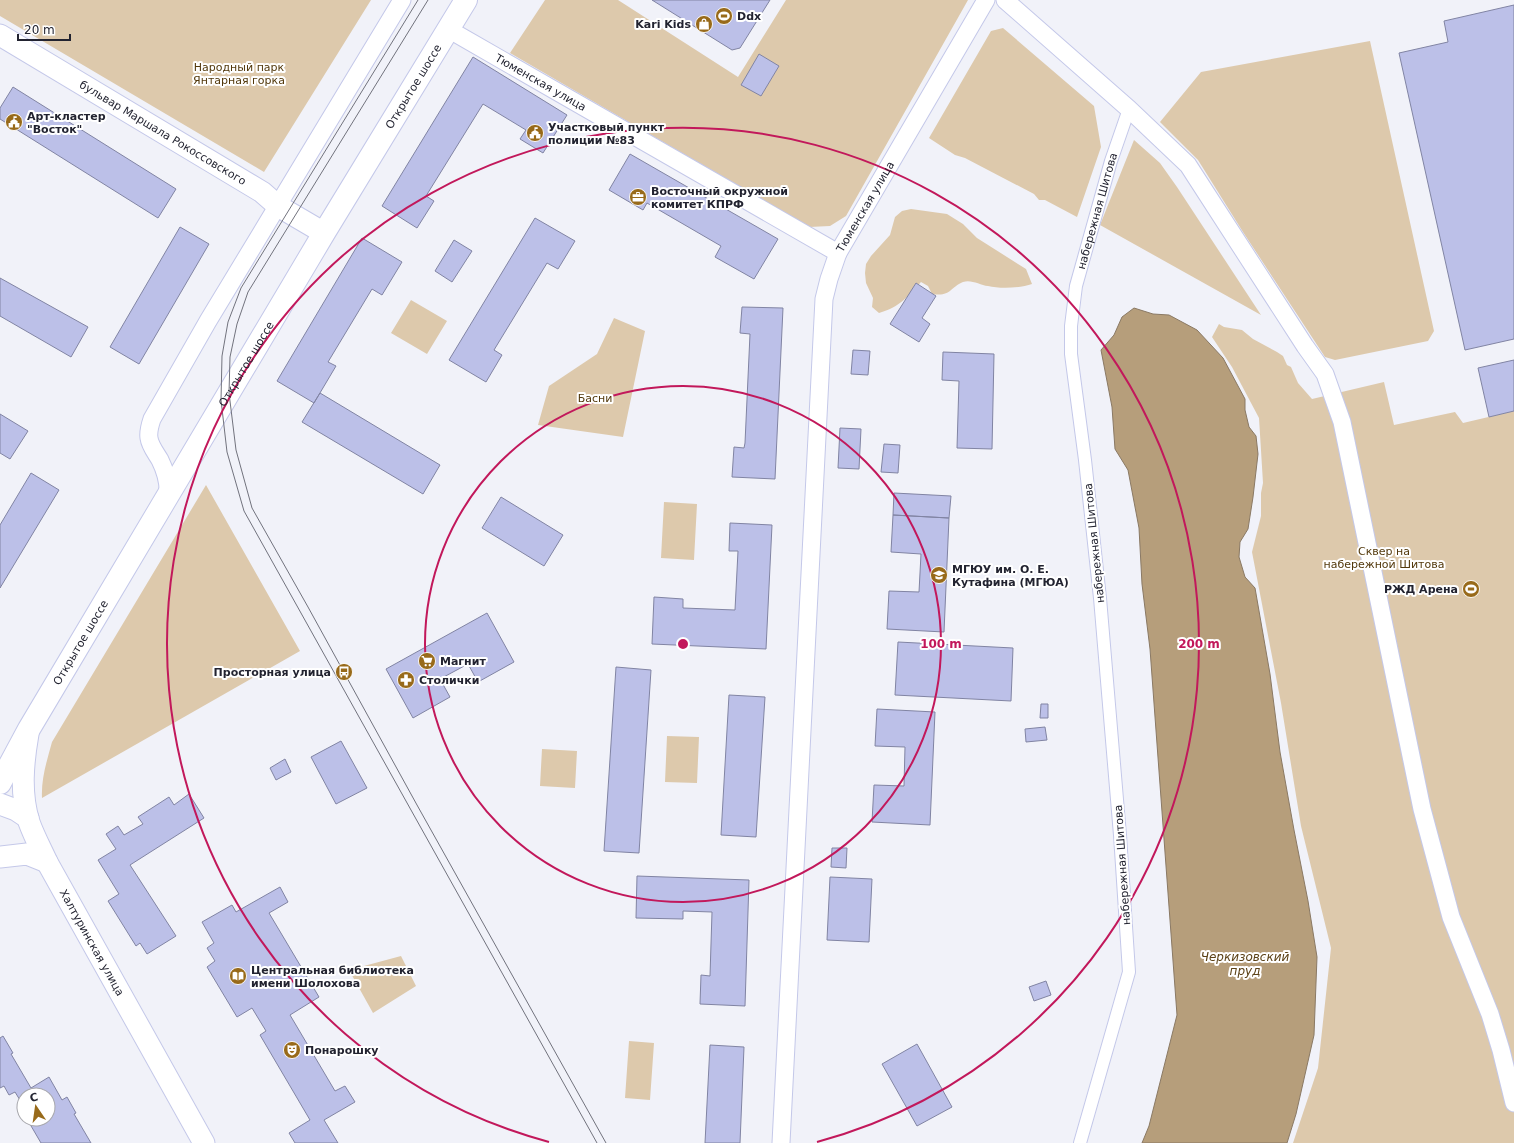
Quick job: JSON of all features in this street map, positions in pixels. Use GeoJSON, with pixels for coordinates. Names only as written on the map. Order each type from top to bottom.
{"type":"FeatureCollection","features":[{"type":"Feature","properties":{"kind":"main road","name":"Открытое шоссе"},"geometry":{"type":"LineString","coordinates":[[29,729],[324,232],[466,0]]}},
{"type":"Feature","properties":{"kind":"main road"},"geometry":{"type":"LineString","coordinates":[[0,783],[29,729]]}},
{"type":"Feature","properties":{"kind":"street"},"geometry":{"type":"LineString","coordinates":[[168,496],[169,486],[166,473],[151,446],[149,438],[149,429],[152,420],[208,321],[402,0]]}},
{"type":"Feature","properties":{"kind":"street","name":"Тюменская улица"},"geometry":{"type":"LineString","coordinates":[[448,29],[838,253],[986,0]]}},
{"type":"Feature","properties":{"kind":"street"},"geometry":{"type":"LineString","coordinates":[[1005,0],[1129,109],[1188,166],[1305,346],[1325,374],[1342,422],[1424,817],[1451,917],[1490,1014],[1501,1050],[1514,1103]]}},
{"type":"Feature","properties":{"kind":"street","name":"бульвар Маршала Рокоссовского"},"geometry":{"type":"LineString","coordinates":[[0,35],[262,192],[278,206],[324,232]]}},
{"type":"Feature","properties":{"kind":"street","name":"набережная Шитова"},"geometry":{"type":"LineString","coordinates":[[1080,1143],[1129,972],[1120,835],[1100,598],[1085,460],[1071,354],[1071,326],[1076,286],[1111,161],[1129,109]]}},
{"type":"Feature","properties":{"kind":"street"},"geometry":{"type":"LineString","coordinates":[[781,1143],[824,299],[838,253]]}},
{"type":"Feature","properties":{"kind":"street","name":"Халтуринская улица"},"geometry":{"type":"LineString","coordinates":[[29,729],[24,757],[23,782],[28,818],[47,862],[204,1143]]}},
{"type":"Feature","properties":{"kind":"street"},"geometry":{"type":"LineString","coordinates":[[0,804],[16,810],[28,818]]}},
{"type":"Feature","properties":{"kind":"street"},"geometry":{"type":"LineString","coordinates":[[0,857],[27,854],[47,862]]}},
{"type":"Feature","properties":{"kind":"green space","name":"Народный парк Янтарная горка"},"geometry":{"type":"Polygon","coordinates":[[[0,0],[371,0],[264,172],[0,16],[0,0]]]}},
{"type":"Feature","properties":{"kind":"green space"},"geometry":{"type":"Polygon","coordinates":[[[545,0],[618,0],[738,77],[786,0],[968,0],[846,216],[830,226],[809,227],[510,53],[545,0]]]}},
{"type":"Feature","properties":{"kind":"green space"},"geometry":{"type":"Polygon","coordinates":[[[1003,28],[1094,106],[1101,147],[1077,217],[1045,200],[1039,200],[1034,194],[965,158],[955,155],[929,138],[991,31],[1003,28]]]}},
{"type":"Feature","properties":{"kind":"green space"},"geometry":{"type":"Polygon","coordinates":[[[1370,41],[1434,331],[1428,341],[1335,360],[1325,357],[1198,160],[1160,122],[1201,72],[1370,41]]]}},
{"type":"Feature","properties":{"kind":"green space"},"geometry":{"type":"Polygon","coordinates":[[[1134,140],[1160,163],[1261,315],[1100,225],[1134,140]]]}},
{"type":"Feature","properties":{"kind":"green space"},"geometry":{"type":"Polygon","coordinates":[[[911,209],[947,214],[963,224],[977,238],[1026,269],[1032,284],[998,288],[966,281],[958,284],[946,293],[938,295],[932,294],[928,286],[921,282],[898,305],[879,313],[872,307],[873,298],[866,283],[866,264],[871,256],[890,235],[895,217],[902,211],[911,209]]]}},
{"type":"Feature","properties":{"kind":"green space"},"geometry":{"type":"Polygon","coordinates":[[[411,300],[447,321],[427,354],[391,333],[411,300]]]}},
{"type":"Feature","properties":{"kind":"green space","name":"Басни"},"geometry":{"type":"Polygon","coordinates":[[[614,318],[645,331],[623,437],[538,425],[549,386],[597,354],[614,318]]]}},
{"type":"Feature","properties":{"kind":"green space","name":"Сквер на набережной Шитова"},"geometry":{"type":"Polygon","coordinates":[[[1219,324],[1224,327],[1242,330],[1253,339],[1283,356],[1287,365],[1291,367],[1298,383],[1312,399],[1384,382],[1394,425],[1455,412],[1463,423],[1514,411],[1514,1143],[1293,1143],[1318,1068],[1331,948],[1301,826],[1281,703],[1252,552],[1261,516],[1261,493],[1263,483],[1259,418],[1232,367],[1212,337],[1219,324]]]}},
{"type":"Feature","properties":{"kind":"green space"},"geometry":{"type":"Polygon","coordinates":[[[206,485],[300,651],[42,798],[43,777],[52,742],[206,485]]]}},
{"type":"Feature","properties":{"kind":"green space"},"geometry":{"type":"Polygon","coordinates":[[[664,502],[697,504],[694,560],[661,558],[664,502]]]}},
{"type":"Feature","properties":{"kind":"green space"},"geometry":{"type":"Polygon","coordinates":[[[667,736],[699,737],[697,783],[665,782],[667,736]]]}},
{"type":"Feature","properties":{"kind":"green space"},"geometry":{"type":"Polygon","coordinates":[[[542,749],[577,751],[575,788],[540,786],[542,749]]]}},
{"type":"Feature","properties":{"kind":"green space"},"geometry":{"type":"Polygon","coordinates":[[[401,956],[416,986],[373,1013],[349,970],[401,956]]]}},
{"type":"Feature","properties":{"kind":"green space"},"geometry":{"type":"Polygon","coordinates":[[[629,1041],[654,1043],[650,1100],[625,1098],[629,1041]]]}},
{"type":"Feature","properties":{"kind":"water","name":"Черкизовский пруд"},"geometry":{"type":"Polygon","coordinates":[[[1134,308],[1153,314],[1169,315],[1197,330],[1223,358],[1245,399],[1245,410],[1249,427],[1256,436],[1258,454],[1253,497],[1248,529],[1240,542],[1239,557],[1245,577],[1255,588],[1270,674],[1280,752],[1317,957],[1314,1035],[1296,1114],[1287,1143],[1142,1143],[1149,1126],[1177,1015],[1150,649],[1142,584],[1139,528],[1128,470],[1115,449],[1112,407],[1101,350],[1114,335],[1122,317],[1134,308]]]}},
{"type":"Feature","properties":{"kind":"building"},"geometry":{"type":"Polygon","coordinates":[[[652,0],[770,0],[740,48],[732,50],[652,0]]]}},
{"type":"Feature","properties":{"kind":"building"},"geometry":{"type":"Polygon","coordinates":[[[1514,5],[1514,339],[1465,350],[1399,53],[1448,42],[1444,21],[1514,5]]]}},
{"type":"Feature","properties":{"kind":"building"},"geometry":{"type":"Polygon","coordinates":[[[759,54],[779,66],[761,96],[741,85],[759,54]]]}},
{"type":"Feature","properties":{"kind":"building"},"geometry":{"type":"Polygon","coordinates":[[[473,57],[567,115],[543,153],[520,139],[526,130],[483,104],[426,196],[434,201],[417,228],[382,206],[473,57]]]}},
{"type":"Feature","properties":{"kind":"building"},"geometry":{"type":"Polygon","coordinates":[[[13,87],[176,189],[158,218],[0,119],[0,108],[13,87]]]}},
{"type":"Feature","properties":{"kind":"building"},"geometry":{"type":"Polygon","coordinates":[[[630,154],[778,239],[754,279],[715,257],[721,246],[647,203],[643,210],[609,190],[630,154]]]}},
{"type":"Feature","properties":{"kind":"building"},"geometry":{"type":"Polygon","coordinates":[[[535,218],[575,241],[558,269],[547,263],[494,350],[502,355],[486,382],[449,360],[535,218]]]}},
{"type":"Feature","properties":{"kind":"building"},"geometry":{"type":"Polygon","coordinates":[[[180,227],[209,244],[139,364],[110,347],[180,227]]]}},
{"type":"Feature","properties":{"kind":"building"},"geometry":{"type":"Polygon","coordinates":[[[362,238],[402,262],[382,295],[372,289],[328,362],[336,366],[314,403],[277,381],[362,238]]]}},
{"type":"Feature","properties":{"kind":"building"},"geometry":{"type":"Polygon","coordinates":[[[454,240],[472,251],[452,282],[435,271],[454,240]]]}},
{"type":"Feature","properties":{"kind":"building"},"geometry":{"type":"Polygon","coordinates":[[[0,278],[88,327],[71,357],[0,316],[0,278]]]}},
{"type":"Feature","properties":{"kind":"building"},"geometry":{"type":"Polygon","coordinates":[[[916,283],[936,296],[922,318],[930,324],[919,342],[890,324],[916,283]]]}},
{"type":"Feature","properties":{"kind":"building"},"geometry":{"type":"Polygon","coordinates":[[[742,307],[783,308],[775,479],[732,477],[734,447],[744,448],[745,443],[750,334],[740,333],[742,307]]]}},
{"type":"Feature","properties":{"kind":"building"},"geometry":{"type":"Polygon","coordinates":[[[853,350],[870,351],[868,375],[851,374],[853,350]]]}},
{"type":"Feature","properties":{"kind":"building"},"geometry":{"type":"Polygon","coordinates":[[[943,352],[994,354],[992,449],[957,448],[959,381],[942,380],[943,352]]]}},
{"type":"Feature","properties":{"kind":"building"},"geometry":{"type":"Polygon","coordinates":[[[1514,360],[1514,411],[1489,417],[1478,368],[1514,360]]]}},
{"type":"Feature","properties":{"kind":"building"},"geometry":{"type":"Polygon","coordinates":[[[320,393],[440,465],[423,494],[302,422],[320,393]]]}},
{"type":"Feature","properties":{"kind":"building"},"geometry":{"type":"Polygon","coordinates":[[[0,414],[28,431],[10,459],[0,453],[0,414]]]}},
{"type":"Feature","properties":{"kind":"building"},"geometry":{"type":"Polygon","coordinates":[[[840,428],[861,429],[859,469],[838,468],[840,428]]]}},
{"type":"Feature","properties":{"kind":"building"},"geometry":{"type":"Polygon","coordinates":[[[884,444],[900,445],[898,473],[881,472],[884,444]]]}},
{"type":"Feature","properties":{"kind":"building"},"geometry":{"type":"Polygon","coordinates":[[[31,473],[59,490],[0,588],[0,525],[31,473]]]}},
{"type":"Feature","properties":{"kind":"building"},"geometry":{"type":"Polygon","coordinates":[[[894,493],[951,496],[949,518],[893,515],[894,493]]]}},
{"type":"Feature","properties":{"kind":"building"},"geometry":{"type":"Polygon","coordinates":[[[501,497],[563,535],[544,566],[482,528],[501,497]]]}},
{"type":"Feature","properties":{"kind":"building"},"geometry":{"type":"Polygon","coordinates":[[[893,515],[949,518],[944,632],[887,629],[889,591],[919,592],[921,554],[891,552],[893,515]]]}},
{"type":"Feature","properties":{"kind":"building"},"geometry":{"type":"Polygon","coordinates":[[[730,523],[772,525],[766,649],[652,644],[654,597],[683,599],[683,608],[735,610],[738,551],[729,551],[730,523]]]}},
{"type":"Feature","properties":{"kind":"building"},"geometry":{"type":"Polygon","coordinates":[[[487,613],[514,662],[478,682],[468,664],[440,679],[450,697],[413,718],[386,669],[487,613]]]}},
{"type":"Feature","properties":{"kind":"building"},"geometry":{"type":"Polygon","coordinates":[[[898,642],[1013,648],[1011,701],[895,695],[898,642]]]}},
{"type":"Feature","properties":{"kind":"building"},"geometry":{"type":"Polygon","coordinates":[[[616,667],[651,670],[639,853],[604,851],[616,667]]]}},
{"type":"Feature","properties":{"kind":"building"},"geometry":{"type":"Polygon","coordinates":[[[729,695],[765,697],[756,837],[721,835],[729,695]]]}},
{"type":"Feature","properties":{"kind":"building"},"geometry":{"type":"Polygon","coordinates":[[[1041,704],[1048,704],[1048,718],[1040,718],[1041,704]]]}},
{"type":"Feature","properties":{"kind":"building"},"geometry":{"type":"Polygon","coordinates":[[[877,709],[935,712],[930,825],[872,822],[874,785],[904,786],[905,747],[875,746],[877,709]]]}},
{"type":"Feature","properties":{"kind":"building"},"geometry":{"type":"Polygon","coordinates":[[[1045,727],[1047,740],[1026,742],[1025,729],[1045,727]]]}},
{"type":"Feature","properties":{"kind":"building"},"geometry":{"type":"Polygon","coordinates":[[[341,741],[367,788],[336,804],[311,757],[341,741]]]}},
{"type":"Feature","properties":{"kind":"building"},"geometry":{"type":"Polygon","coordinates":[[[285,759],[291,772],[276,780],[270,768],[285,759]]]}},
{"type":"Feature","properties":{"kind":"building"},"geometry":{"type":"Polygon","coordinates":[[[189,794],[204,818],[130,865],[176,936],[147,954],[140,943],[136,946],[108,901],[119,894],[98,860],[116,849],[106,834],[118,826],[124,835],[143,824],[138,817],[169,797],[174,805],[189,794]]]}},
{"type":"Feature","properties":{"kind":"building"},"geometry":{"type":"Polygon","coordinates":[[[832,848],[847,848],[846,868],[831,867],[832,848]]]}},
{"type":"Feature","properties":{"kind":"building"},"geometry":{"type":"Polygon","coordinates":[[[637,876],[749,880],[745,1006],[700,1004],[701,975],[710,976],[712,912],[683,911],[683,919],[636,918],[637,876]]]}},
{"type":"Feature","properties":{"kind":"building"},"geometry":{"type":"Polygon","coordinates":[[[830,877],[872,879],[869,942],[827,940],[830,877]]]}},
{"type":"Feature","properties":{"kind":"building"},"geometry":{"type":"Polygon","coordinates":[[[280,887],[288,902],[269,913],[319,997],[290,1015],[335,1091],[345,1086],[355,1102],[324,1120],[338,1143],[295,1143],[289,1133],[310,1120],[260,1035],[266,1031],[252,1008],[237,1017],[207,967],[215,961],[207,948],[214,943],[202,922],[232,905],[236,912],[280,887]]]}},
{"type":"Feature","properties":{"kind":"building"},"geometry":{"type":"Polygon","coordinates":[[[1046,981],[1051,995],[1034,1001],[1029,987],[1046,981]]]}},
{"type":"Feature","properties":{"kind":"building"},"geometry":{"type":"Polygon","coordinates":[[[3,1036],[13,1053],[11,1054],[30,1087],[16,1087],[16,1094],[15,1092],[9,1095],[4,1086],[0,1088],[0,1038],[3,1036]]]}},
{"type":"Feature","properties":{"kind":"building"},"geometry":{"type":"Polygon","coordinates":[[[917,1044],[952,1107],[917,1126],[882,1064],[917,1044]]]}},
{"type":"Feature","properties":{"kind":"building"},"geometry":{"type":"Polygon","coordinates":[[[710,1045],[744,1047],[740,1143],[705,1143],[710,1045]]]}},
{"type":"Feature","properties":{"kind":"building"},"geometry":{"type":"Polygon","coordinates":[[[49,1077],[55,1087],[33,1087],[49,1077]]]}},
{"type":"Feature","properties":{"kind":"building"},"geometry":{"type":"Polygon","coordinates":[[[56,1089],[62,1100],[67,1097],[76,1113],[74,1114],[91,1143],[41,1143],[32,1127],[56,1127],[56,1089]]]}},
{"type":"Feature","properties":{"kind":"tram line"},"geometry":{"type":"LineString","coordinates":[[418,0],[241,288],[228,322],[222,356],[221,400],[227,452],[244,511],[597,1143]]}},
{"type":"Feature","properties":{"kind":"tram line"},"geometry":{"type":"LineString","coordinates":[[428,0],[248,292],[237,324],[230,357],[229,393],[236,450],[252,508],[606,1143]]}},
{"type":"Feature","properties":{"kind":"place","name":"Ddx"},"geometry":{"type":"Point","coordinates":[724,16]}},
{"type":"Feature","properties":{"kind":"place","name":"Kari Kids"},"geometry":{"type":"Point","coordinates":[704,24]}},
{"type":"Feature","properties":{"kind":"place","name":"Арт-кластер \"Восток\""},"geometry":{"type":"Point","coordinates":[14,122]}},
{"type":"Feature","properties":{"kind":"place","name":"Участковый пункт полиции №83"},"geometry":{"type":"Point","coordinates":[535,133]}},
{"type":"Feature","properties":{"kind":"place","name":"Восточный окружной комитет КПРФ"},"geometry":{"type":"Point","coordinates":[638,197]}},
{"type":"Feature","properties":{"kind":"place","name":"МГЮУ им. О. Е. Кутафина (МГЮА)"},"geometry":{"type":"Point","coordinates":[939,575]}},
{"type":"Feature","properties":{"kind":"place","name":"РЖД Арена"},"geometry":{"type":"Point","coordinates":[1471,589]}},
{"type":"Feature","properties":{"kind":"place","name":"Магнит"},"geometry":{"type":"Point","coordinates":[427,661]}},
{"type":"Feature","properties":{"kind":"place","name":"Просторная улица"},"geometry":{"type":"Point","coordinates":[344,672]}},
{"type":"Feature","properties":{"kind":"place","name":"Столички"},"geometry":{"type":"Point","coordinates":[406,680]}},
{"type":"Feature","properties":{"kind":"place","name":"Центральная библиотека имени Шолохова"},"geometry":{"type":"Point","coordinates":[238,976]}},
{"type":"Feature","properties":{"kind":"place","name":"Понарошку"},"geometry":{"type":"Point","coordinates":[292,1050]}}]}
